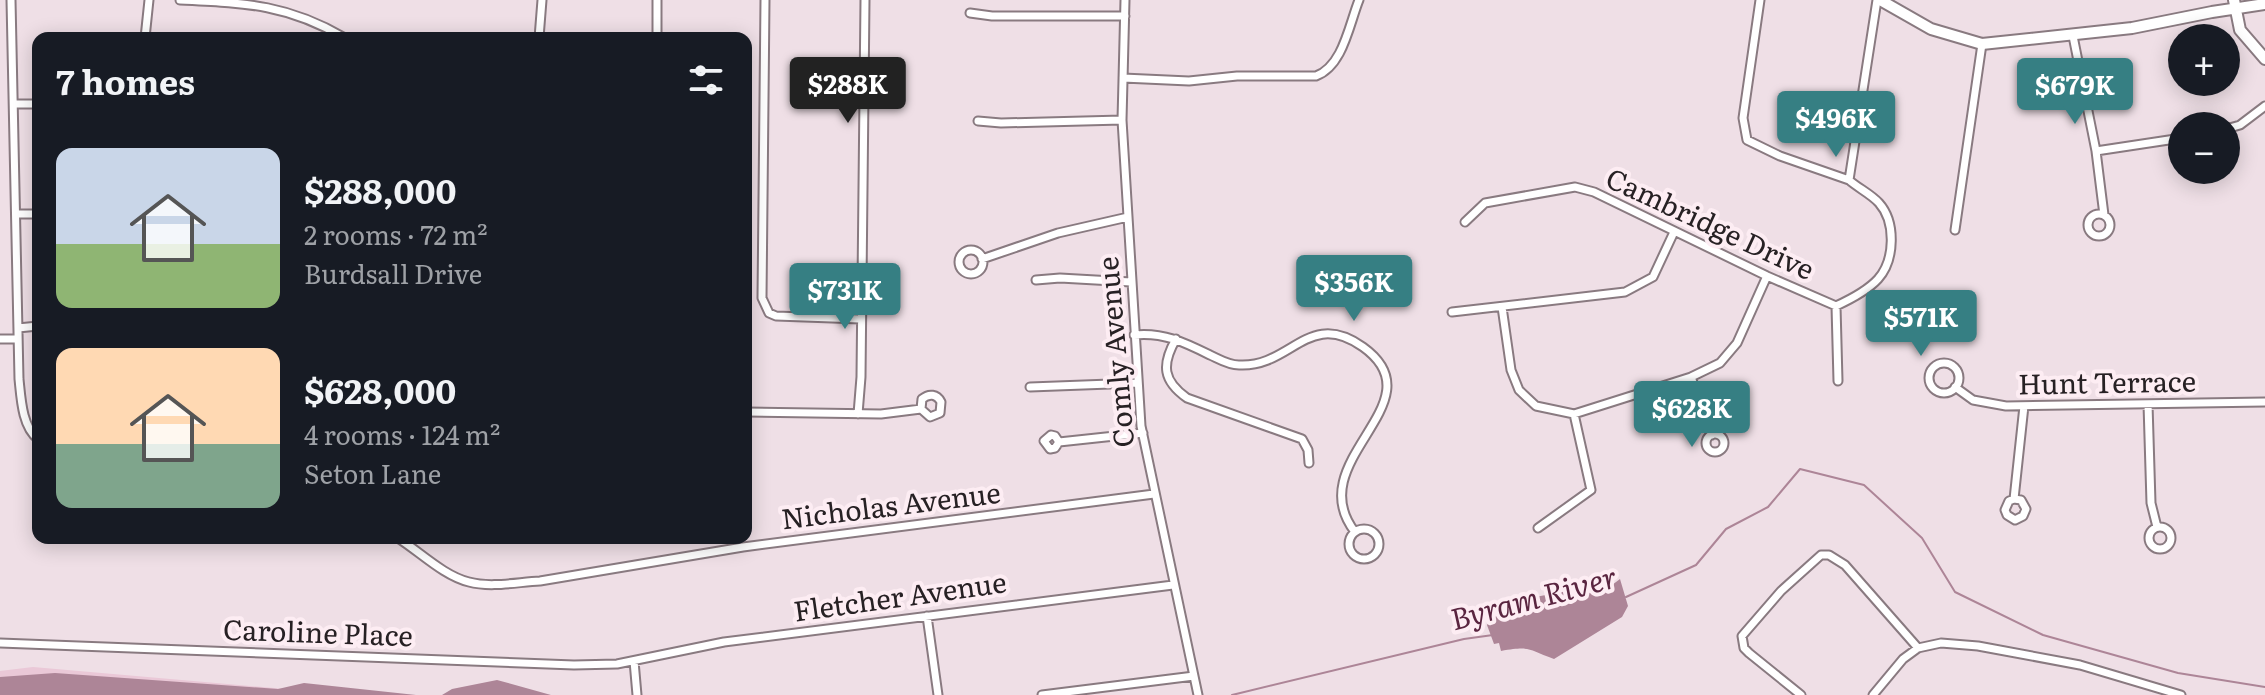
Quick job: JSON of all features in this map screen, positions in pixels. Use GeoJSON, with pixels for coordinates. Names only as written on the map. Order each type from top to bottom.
{"type":"FeatureCollection","features":[{"type":"Feature","properties":{"kind":"main road"},"geometry":{"type":"LineString","coordinates":[[1879,0],[1931,29],[1982,44],[2132,28],[2234,4],[2265,4]]}},
{"type":"Feature","properties":{"kind":"main road"},"geometry":{"type":"LineString","coordinates":[[2234,4],[2240,30],[2265,59]]}},
{"type":"Feature","properties":{"kind":"street"},"geometry":{"type":"LineString","coordinates":[[11,0],[18,339],[21,397],[32,433]]}},
{"type":"Feature","properties":{"kind":"street"},"geometry":{"type":"LineString","coordinates":[[146,32],[149,0]]}},
{"type":"Feature","properties":{"kind":"street"},"geometry":{"type":"LineString","coordinates":[[180,0],[254,2],[291,13],[332,32]]}},
{"type":"Feature","properties":{"kind":"street"},"geometry":{"type":"LineString","coordinates":[[539,32],[542,0]]}},
{"type":"Feature","properties":{"kind":"street"},"geometry":{"type":"LineString","coordinates":[[657,0],[657,32]]}},
{"type":"Feature","properties":{"kind":"street"},"geometry":{"type":"LineString","coordinates":[[765,0],[762,298],[769,313],[776,316],[860,319]]}},
{"type":"Feature","properties":{"kind":"street"},"geometry":{"type":"LineString","coordinates":[[858,414],[865,0]]}},
{"type":"Feature","properties":{"kind":"street","name":"Comly Avenue"},"geometry":{"type":"LineString","coordinates":[[1125,0],[1122,120],[1137,383],[1154,494],[1198,695]]}},
{"type":"Feature","properties":{"kind":"street"},"geometry":{"type":"LineString","coordinates":[[1123,78],[1189,81],[1237,76],[1316,76],[1325,72],[1338,55],[1359,0]]}},
{"type":"Feature","properties":{"kind":"street","name":"Cambridge Drive"},"geometry":{"type":"LineString","coordinates":[[1465,222],[1485,203],[1575,187],[1594,192],[1836,306],[1879,279],[1891,250],[1891,225],[1880,204],[1849,180],[1780,156],[1747,140],[1743,118],[1760,0]]}},
{"type":"Feature","properties":{"kind":"street"},"geometry":{"type":"LineString","coordinates":[[1849,180],[1879,0]]}},
{"type":"Feature","properties":{"kind":"street"},"geometry":{"type":"LineString","coordinates":[[970,13],[992,16],[1125,16]]}},
{"type":"Feature","properties":{"kind":"street"},"geometry":{"type":"LineString","coordinates":[[2073,36],[2096,151],[2104,215]]}},
{"type":"Feature","properties":{"kind":"street"},"geometry":{"type":"LineString","coordinates":[[0,42],[12,42]]}},
{"type":"Feature","properties":{"kind":"street"},"geometry":{"type":"LineString","coordinates":[[1955,230],[1982,44]]}},
{"type":"Feature","properties":{"kind":"street"},"geometry":{"type":"LineString","coordinates":[[14,104],[32,104]]}},
{"type":"Feature","properties":{"kind":"street"},"geometry":{"type":"LineString","coordinates":[[2240,125],[2265,106]]}},
{"type":"Feature","properties":{"kind":"street"},"geometry":{"type":"LineString","coordinates":[[978,121],[1122,120]]}},
{"type":"Feature","properties":{"kind":"street"},"geometry":{"type":"LineString","coordinates":[[2096,151],[2168,141]]}},
{"type":"Feature","properties":{"kind":"street"},"geometry":{"type":"LineString","coordinates":[[16,214],[32,214]]}},
{"type":"Feature","properties":{"kind":"street"},"geometry":{"type":"LineString","coordinates":[[982,259],[1058,233],[1128,217]]}},
{"type":"Feature","properties":{"kind":"street"},"geometry":{"type":"LineString","coordinates":[[1452,312],[1625,292],[1653,277],[1674,232]]}},
{"type":"Feature","properties":{"kind":"street"},"geometry":{"type":"LineString","coordinates":[[1502,307],[1511,370],[1519,390],[1536,406],[1574,414],[1691,377],[1720,363],[1737,343],[1767,276]]}},
{"type":"Feature","properties":{"kind":"street"},"geometry":{"type":"LineString","coordinates":[[1036,280],[1060,278],[1131,282]]}},
{"type":"Feature","properties":{"kind":"street"},"geometry":{"type":"LineString","coordinates":[[1836,306],[1838,381]]}},
{"type":"Feature","properties":{"kind":"street"},"geometry":{"type":"LineString","coordinates":[[18,328],[32,327]]}},
{"type":"Feature","properties":{"kind":"street"},"geometry":{"type":"LineString","coordinates":[[1134,335],[1154,333],[1176,339],[1238,365],[1267,359],[1323,332],[1351,339],[1375,356],[1385,376],[1385,404],[1353,456],[1341,490],[1345,516],[1355,532]]}},
{"type":"Feature","properties":{"kind":"street"},"geometry":{"type":"LineString","coordinates":[[0,339],[18,339]]}},
{"type":"Feature","properties":{"kind":"street"},"geometry":{"type":"LineString","coordinates":[[1176,339],[1167,365],[1167,374],[1174,388],[1187,398],[1302,439],[1308,450],[1309,463]]}},
{"type":"Feature","properties":{"kind":"street","name":"Hunt Terrace"},"geometry":{"type":"LineString","coordinates":[[1945,363],[1955,367],[1959,377],[1955,387],[1948,392],[1936,390],[1929,380],[1932,368],[1945,363]]}},
{"type":"Feature","properties":{"kind":"street"},"geometry":{"type":"LineString","coordinates":[[1691,377],[1712,435]]}},
{"type":"Feature","properties":{"kind":"street"},"geometry":{"type":"LineString","coordinates":[[1030,387],[1137,383]]}},
{"type":"Feature","properties":{"kind":"street","name":"Hunt Terrace"},"geometry":{"type":"LineString","coordinates":[[1955,387],[1983,403],[2024,406],[2265,402]]}},
{"type":"Feature","properties":{"kind":"street"},"geometry":{"type":"LineString","coordinates":[[2148,404],[2151,503],[2157,527]]}},
{"type":"Feature","properties":{"kind":"street"},"geometry":{"type":"LineString","coordinates":[[2014,499],[2024,406]]}},
{"type":"Feature","properties":{"kind":"street"},"geometry":{"type":"LineString","coordinates":[[752,412],[858,414],[921,409]]}},
{"type":"Feature","properties":{"kind":"street"},"geometry":{"type":"LineString","coordinates":[[1538,528],[1591,490],[1574,414]]}},
{"type":"Feature","properties":{"kind":"street"},"geometry":{"type":"LineString","coordinates":[[1059,442],[1143,433]]}},
{"type":"Feature","properties":{"kind":"street","name":"Nicholas Avenue"},"geometry":{"type":"LineString","coordinates":[[407,544],[450,573],[470,582],[540,581],[743,547],[1154,494]]}},
{"type":"Feature","properties":{"kind":"street"},"geometry":{"type":"LineString","coordinates":[[1364,529],[1375,534],[1379,546],[1371,557],[1360,558],[1352,552],[1350,541],[1355,532],[1364,529]]}},
{"type":"Feature","properties":{"kind":"street"},"geometry":{"type":"LineString","coordinates":[[1801,695],[1744,648],[1742,636],[1781,591],[1821,555],[1829,555],[1845,565],[1918,648]]}},
{"type":"Feature","properties":{"kind":"street","name":"Fletcher Avenue"},"geometry":{"type":"LineString","coordinates":[[634,661],[724,642],[1173,585]]}},
{"type":"Feature","properties":{"kind":"street"},"geometry":{"type":"LineString","coordinates":[[927,616],[938,695]]}},
{"type":"Feature","properties":{"kind":"street","name":"Caroline Place"},"geometry":{"type":"LineString","coordinates":[[0,643],[574,665],[634,661]]}},
{"type":"Feature","properties":{"kind":"street"},"geometry":{"type":"LineString","coordinates":[[1873,695],[1893,669],[1918,648],[1941,643],[2080,665],[2181,695]]}},
{"type":"Feature","properties":{"kind":"street"},"geometry":{"type":"LineString","coordinates":[[634,661],[637,695]]}},
{"type":"Feature","properties":{"kind":"street"},"geometry":{"type":"LineString","coordinates":[[1042,695],[1194,676]]}},
{"type":"Feature","properties":{"kind":"shaded area"},"geometry":{"type":"Polygon","coordinates":[[[33,667],[297,690],[0,695],[0,671],[33,667]]]}},
{"type":"Feature","properties":{"kind":"water"},"geometry":{"type":"Polygon","coordinates":[[[1620,579],[1628,606],[1622,617],[1554,659],[1529,649],[1501,651],[1499,643],[1494,644],[1488,619],[1500,615],[1511,605],[1572,590],[1586,594],[1620,579]]]}},
{"type":"Feature","properties":{"kind":"water"},"geometry":{"type":"Polygon","coordinates":[[[55,673],[278,689],[304,683],[416,695],[0,695],[0,677],[55,673]]]}},
{"type":"Feature","properties":{"kind":"water"},"geometry":{"type":"Polygon","coordinates":[[[497,680],[551,695],[442,695],[452,689],[497,680]]]}},
{"type":"Feature","properties":{"kind":"waterway","name":"Byram River"},"geometry":{"type":"LineString","coordinates":[[1626,597],[1696,565],[1726,529],[1768,507],[1800,469],[1864,485],[1922,538],[1955,592],[2043,635],[2178,673],[2265,687]]}},
{"type":"Feature","properties":{"kind":"waterway","name":"Byram River"},"geometry":{"type":"LineString","coordinates":[[1232,695],[1464,639],[1493,635]]}}]}
